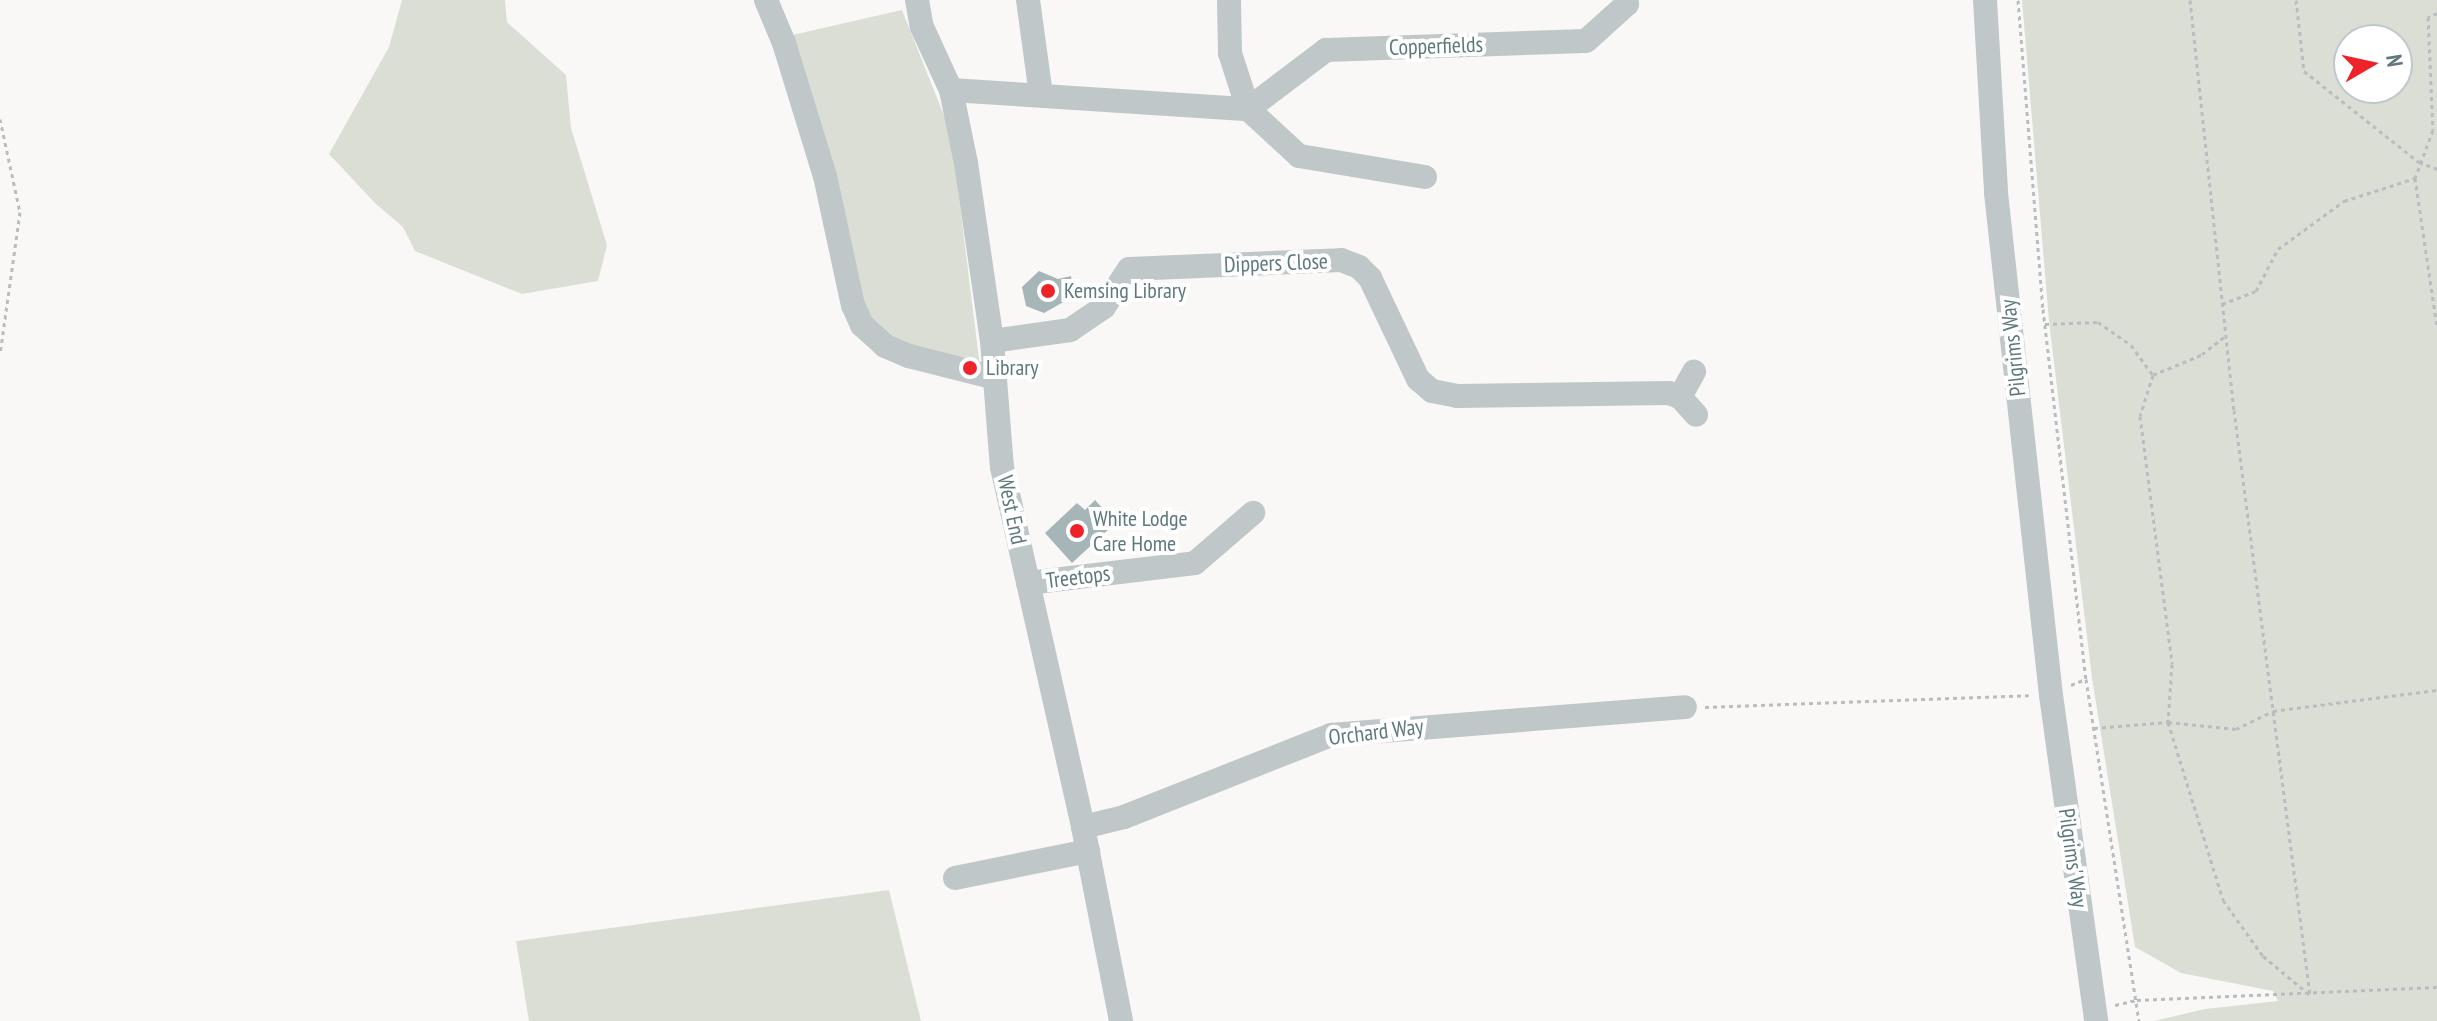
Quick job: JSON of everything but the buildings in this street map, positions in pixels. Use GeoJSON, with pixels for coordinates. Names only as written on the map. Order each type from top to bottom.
{"type":"FeatureCollection","features":[{"type":"Feature","properties":{"kind":"street"},"geometry":{"type":"LineString","coordinates":[[766,0],[784,43],[825,176],[853,305],[862,325],[885,346],[909,356],[995,378]]}},
{"type":"Feature","properties":{"kind":"street","name":"West End"},"geometry":{"type":"LineString","coordinates":[[917,0],[922,27],[951,90],[966,163],[992,341],[1002,467],[1083,827],[1121,1021]]}},
{"type":"Feature","properties":{"kind":"street"},"geometry":{"type":"LineString","coordinates":[[1028,0],[1041,95]]}},
{"type":"Feature","properties":{"kind":"street"},"geometry":{"type":"LineString","coordinates":[[1229,0],[1230,53],[1248,109],[1299,156],[1425,177]]}},
{"type":"Feature","properties":{"kind":"street","name":"Copperfields"},"geometry":{"type":"LineString","coordinates":[[1248,109],[1326,50],[1586,41],[1627,4],[1626,0]]}},
{"type":"Feature","properties":{"kind":"street","name":"Pilgrims Way"},"geometry":{"type":"LineString","coordinates":[[1985,0],[1996,193],[2051,695]]}},
{"type":"Feature","properties":{"kind":"street"},"geometry":{"type":"LineString","coordinates":[[951,90],[1248,109]]}},
{"type":"Feature","properties":{"kind":"street","name":"Dippers Close"},"geometry":{"type":"LineString","coordinates":[[992,341],[1070,330],[1104,307],[1129,269],[1341,260],[1359,267],[1370,278],[1418,379],[1432,391],[1457,396],[1669,393],[1688,406],[1694,372]]}},
{"type":"Feature","properties":{"kind":"street","name":"Treetops"},"geometry":{"type":"LineString","coordinates":[[1028,583],[1195,563],[1253,513]]}},
{"type":"Feature","properties":{"kind":"street","name":"Pilgrims' Way"},"geometry":{"type":"LineString","coordinates":[[2051,695],[2096,1015]]}},
{"type":"Feature","properties":{"kind":"street","name":"Orchard Way"},"geometry":{"type":"LineString","coordinates":[[1083,827],[1124,817],[1331,735],[1685,707]]}},
{"type":"Feature","properties":{"kind":"street"},"geometry":{"type":"LineString","coordinates":[[955,878],[1088,851]]}},
{"type":"Feature","properties":{"kind":"path"},"geometry":{"type":"LineString","coordinates":[[2018,0],[2045,324],[2094,728],[2139,1021]]}},
{"type":"Feature","properties":{"kind":"path"},"geometry":{"type":"LineString","coordinates":[[2190,0],[2225,336],[2310,995]]}},
{"type":"Feature","properties":{"kind":"path"},"geometry":{"type":"LineString","coordinates":[[2296,0],[2304,71],[2419,162],[2437,169]]}},
{"type":"Feature","properties":{"kind":"path"},"geometry":{"type":"LineString","coordinates":[[2437,13],[2428,17],[2433,130],[2415,178],[2437,327]]}},
{"type":"Feature","properties":{"kind":"path"},"geometry":{"type":"LineString","coordinates":[[0,119],[20,212],[0,354]]}},
{"type":"Feature","properties":{"kind":"path"},"geometry":{"type":"LineString","coordinates":[[2222,304],[2256,291],[2278,249],[2344,201],[2415,178]]}},
{"type":"Feature","properties":{"kind":"path"},"geometry":{"type":"LineString","coordinates":[[2045,324],[2098,322],[2131,345],[2153,375]]}},
{"type":"Feature","properties":{"kind":"path"},"geometry":{"type":"LineString","coordinates":[[2225,336],[2201,355],[2153,375],[2140,416],[2172,664],[2168,722],[2223,900],[2263,956],[2310,995]]}},
{"type":"Feature","properties":{"kind":"path"},"geometry":{"type":"LineString","coordinates":[[2094,728],[2168,722],[2236,729],[2273,711],[2437,690]]}},
{"type":"Feature","properties":{"kind":"path"},"geometry":{"type":"LineString","coordinates":[[1685,707],[2051,695]]}},
{"type":"Feature","properties":{"kind":"path"},"geometry":{"type":"LineString","coordinates":[[2096,1015],[2137,1000],[2310,995],[2437,987]]}},
{"type":"Feature","properties":{"kind":"shaded area"},"geometry":{"type":"Polygon","coordinates":[[[402,0],[505,0],[507,22],[566,75],[571,128],[607,245],[598,281],[522,294],[415,251],[403,227],[375,203],[329,154],[389,47],[402,0]]]}},
{"type":"Feature","properties":{"kind":"shaded area"},"geometry":{"type":"Polygon","coordinates":[[[2022,0],[2437,0],[2437,1021],[2154,1021],[2205,1009],[2278,1001],[2273,991],[2181,973],[2135,947],[2092,678],[2049,321],[2022,0]]]}},
{"type":"Feature","properties":{"kind":"shaded area"},"geometry":{"type":"Polygon","coordinates":[[[902,10],[951,133],[980,367],[883,339],[859,309],[788,36],[902,10]]]}},
{"type":"Feature","properties":{"kind":"shaded area"},"geometry":{"type":"Polygon","coordinates":[[[889,890],[921,1021],[529,1021],[516,941],[889,890]]]}},
{"type":"Feature","properties":{"kind":"place","name":"Kemsing Library"},"geometry":{"type":"Point","coordinates":[1048,291]}},
{"type":"Feature","properties":{"kind":"place","name":"Library"},"geometry":{"type":"Point","coordinates":[970,368]}},
{"type":"Feature","properties":{"kind":"place","name":"White Lodge Care Home"},"geometry":{"type":"Point","coordinates":[1077,531]}}]}
